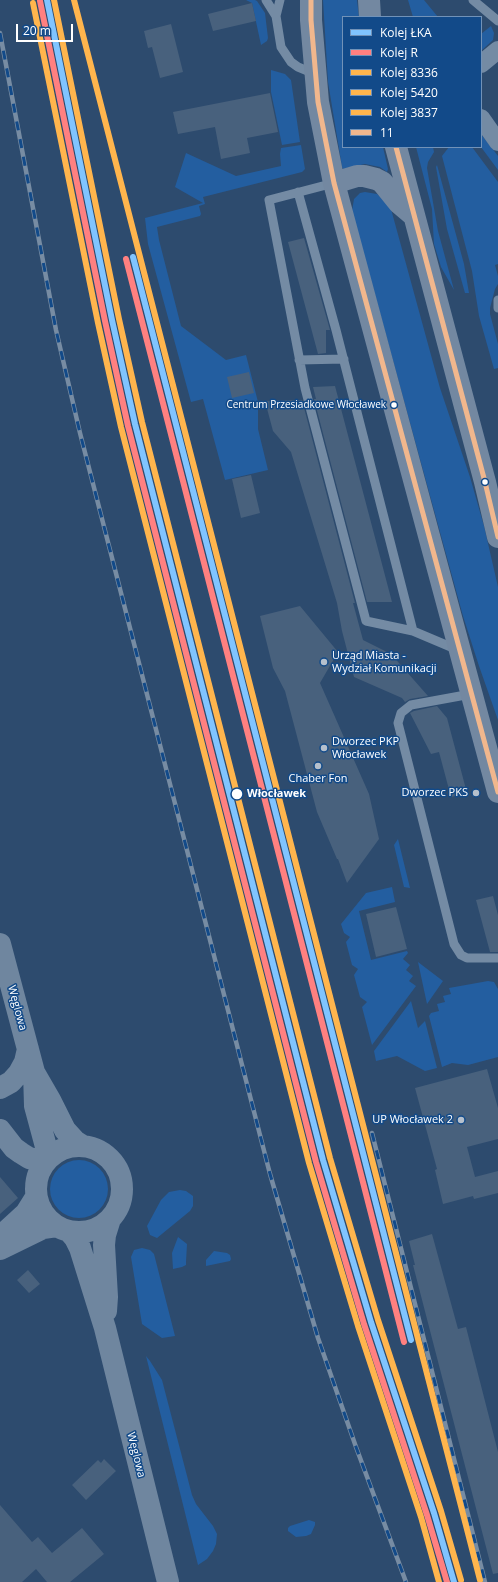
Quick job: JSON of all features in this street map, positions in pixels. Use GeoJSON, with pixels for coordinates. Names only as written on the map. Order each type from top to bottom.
{"type":"FeatureCollection","features":[{"type":"Feature","properties":{"kind":"main road"},"geometry":{"type":"LineString","coordinates":[[311,0],[316,74],[323,131],[334,183],[498,792]]}},
{"type":"Feature","properties":{"kind":"main road"},"geometry":{"type":"LineString","coordinates":[[369,0],[370,16]]}},
{"type":"Feature","properties":{"kind":"main road"},"geometry":{"type":"LineString","coordinates":[[399,151],[412,214],[485,482],[498,537]]}},
{"type":"Feature","properties":{"kind":"main road"},"geometry":{"type":"LineString","coordinates":[[334,183],[357,176],[376,179],[382,182],[400,203],[412,214]]}},
{"type":"Feature","properties":{"kind":"street"},"geometry":{"type":"LineString","coordinates":[[482,63],[498,50]]}},
{"type":"Feature","properties":{"kind":"street"},"geometry":{"type":"LineString","coordinates":[[482,119],[498,142]]}},
{"type":"Feature","properties":{"kind":"street","name":"Węglowa"},"geometry":{"type":"LineString","coordinates":[[0,944],[34,1072],[35,1106],[47,1160]]}},
{"type":"Feature","properties":{"kind":"street"},"geometry":{"type":"LineString","coordinates":[[0,1088],[11,1082],[19,1073],[25,1062],[28,1049]]}},
{"type":"Feature","properties":{"kind":"street","name":"Węglowa"},"geometry":{"type":"LineString","coordinates":[[34,1072],[65,1130],[75,1141],[83,1146]]}},
{"type":"Feature","properties":{"kind":"street"},"geometry":{"type":"LineString","coordinates":[[0,1130],[14,1148],[21,1153],[33,1159],[47,1160]]}},
{"type":"Feature","properties":{"kind":"street"},"geometry":{"type":"LineString","coordinates":[[0,1250],[43,1228],[63,1229],[78,1232],[91,1230],[103,1225],[110,1219],[119,1206],[122,1182],[119,1173],[108,1157],[101,1152],[83,1146],[64,1148],[47,1160],[37,1178],[36,1197],[41,1211],[51,1222],[63,1229]]}},
{"type":"Feature","properties":{"kind":"street"},"geometry":{"type":"LineString","coordinates":[[0,1237],[26,1213],[36,1197]]}},
{"type":"Feature","properties":{"kind":"street","name":"Węglowa"},"geometry":{"type":"LineString","coordinates":[[105,1328],[107,1297],[104,1245],[106,1229],[110,1219]]}},
{"type":"Feature","properties":{"kind":"street","name":"Węglowa"},"geometry":{"type":"LineString","coordinates":[[63,1229],[75,1238],[80,1248],[105,1328],[168,1582]]}},
{"type":"Feature","properties":{"kind":"lane"},"geometry":{"type":"LineString","coordinates":[[266,0],[276,16],[281,46],[285,54],[291,62],[298,67],[316,74]]}},
{"type":"Feature","properties":{"kind":"lane"},"geometry":{"type":"LineString","coordinates":[[276,16],[280,0]]}},
{"type":"Feature","properties":{"kind":"lane"},"geometry":{"type":"LineString","coordinates":[[473,0],[498,21]]}},
{"type":"Feature","properties":{"kind":"lane"},"geometry":{"type":"LineString","coordinates":[[334,183],[269,200],[305,388],[366,621],[413,631],[460,650]]}},
{"type":"Feature","properties":{"kind":"lane"},"geometry":{"type":"LineString","coordinates":[[298,192],[344,359],[413,631]]}},
{"type":"Feature","properties":{"kind":"lane"},"geometry":{"type":"LineString","coordinates":[[498,300],[498,308]]}},
{"type":"Feature","properties":{"kind":"lane"},"geometry":{"type":"LineString","coordinates":[[299,360],[344,359]]}},
{"type":"Feature","properties":{"kind":"lane"},"geometry":{"type":"LineString","coordinates":[[471,694],[411,705],[401,713],[398,723],[454,944],[461,955],[467,958],[498,958]]}},
{"type":"Feature","properties":{"kind":"shaded area"},"geometry":{"type":"Polygon","coordinates":[[[246,0],[257,1],[265,13],[268,38],[267,41],[261,45],[252,3],[246,0]]]}},
{"type":"Feature","properties":{"kind":"shaded area"},"geometry":{"type":"Polygon","coordinates":[[[323,0],[357,0],[359,16],[342,16],[342,148],[383,148],[388,169],[387,172],[380,167],[365,164],[343,169],[328,82],[323,0]]]}},
{"type":"Feature","properties":{"kind":"shaded area"},"geometry":{"type":"Polygon","coordinates":[[[408,0],[424,0],[437,16],[413,16],[408,0]]]}},
{"type":"Feature","properties":{"kind":"shaded area"},"geometry":{"type":"Polygon","coordinates":[[[491,26],[494,33],[493,40],[482,50],[482,33],[491,26]]]}},
{"type":"Feature","properties":{"kind":"shaded area"},"geometry":{"type":"Polygon","coordinates":[[[271,70],[285,74],[291,80],[300,142],[282,145],[271,92],[271,70]]]}},
{"type":"Feature","properties":{"kind":"shaded area"},"geometry":{"type":"Polygon","coordinates":[[[482,135],[498,156],[498,170],[482,148],[482,135]]]}},
{"type":"Feature","properties":{"kind":"shaded area"},"geometry":{"type":"Polygon","coordinates":[[[301,145],[305,169],[302,172],[203,197],[205,204],[199,206],[200,216],[157,227],[181,326],[226,360],[246,355],[258,402],[258,429],[268,470],[225,480],[203,399],[191,402],[148,244],[145,218],[203,203],[175,187],[186,153],[236,176],[281,166],[281,148],[301,145]]]}},
{"type":"Feature","properties":{"kind":"shaded area"},"geometry":{"type":"Polygon","coordinates":[[[416,148],[433,148],[434,152],[428,162],[427,168],[438,231],[454,290],[441,267],[434,244],[432,209],[416,148]]]}},
{"type":"Feature","properties":{"kind":"shaded area"},"geometry":{"type":"Polygon","coordinates":[[[448,148],[473,148],[498,182],[498,264],[495,265],[498,276],[498,284],[495,289],[490,314],[498,344],[498,368],[494,369],[479,316],[472,271],[442,156],[448,148]]]}},
{"type":"Feature","properties":{"kind":"shaded area"},"geometry":{"type":"Polygon","coordinates":[[[437,165],[464,264],[469,293],[465,293],[447,229],[436,167],[437,165]]]}},
{"type":"Feature","properties":{"kind":"shaded area"},"geometry":{"type":"Polygon","coordinates":[[[365,192],[377,194],[391,209],[440,388],[470,477],[484,526],[498,587],[498,720],[463,616],[352,211],[354,199],[360,193],[365,192]]]}},
{"type":"Feature","properties":{"kind":"shaded area"},"geometry":{"type":"Polygon","coordinates":[[[398,839],[410,888],[404,887],[394,845],[398,839]]]}},
{"type":"Feature","properties":{"kind":"shaded area"},"geometry":{"type":"Polygon","coordinates":[[[392,887],[395,902],[359,911],[371,960],[407,951],[408,953],[403,959],[410,965],[406,970],[413,976],[409,981],[416,986],[372,1045],[362,1007],[367,1002],[360,997],[354,975],[358,969],[352,965],[346,942],[350,937],[344,933],[341,924],[366,893],[392,887]]]}},
{"type":"Feature","properties":{"kind":"shaded area"},"geometry":{"type":"Polygon","coordinates":[[[418,962],[443,981],[427,1004],[418,962]]]}},
{"type":"Feature","properties":{"kind":"shaded area"},"geometry":{"type":"Polygon","coordinates":[[[488,981],[494,982],[498,989],[498,1057],[468,1065],[452,1063],[442,1067],[429,1016],[431,1013],[439,1011],[437,1004],[445,1002],[443,996],[451,994],[449,988],[488,981]]]}},
{"type":"Feature","properties":{"kind":"shaded area"},"geometry":{"type":"Polygon","coordinates":[[[411,1001],[418,1028],[425,1021],[437,1068],[425,1071],[397,1056],[376,1061],[374,1051],[411,1001]]]}},
{"type":"Feature","properties":{"kind":"shaded area"},"geometry":{"type":"Polygon","coordinates":[[[79,1160],[95,1165],[103,1173],[108,1189],[103,1205],[95,1213],[79,1218],[63,1213],[55,1205],[50,1189],[55,1173],[63,1165],[79,1160]]]}},
{"type":"Feature","properties":{"kind":"shaded area"},"geometry":{"type":"Polygon","coordinates":[[[180,1190],[186,1191],[193,1196],[193,1206],[190,1211],[157,1238],[150,1235],[147,1226],[161,1200],[169,1192],[180,1190]]]}},
{"type":"Feature","properties":{"kind":"shaded area"},"geometry":{"type":"Polygon","coordinates":[[[178,1237],[187,1244],[186,1265],[173,1269],[172,1253],[178,1237]]]}},
{"type":"Feature","properties":{"kind":"shaded area"},"geometry":{"type":"Polygon","coordinates":[[[142,1248],[150,1250],[154,1254],[175,1336],[162,1338],[142,1324],[131,1257],[134,1250],[142,1248]]]}},
{"type":"Feature","properties":{"kind":"shaded area"},"geometry":{"type":"Polygon","coordinates":[[[214,1251],[227,1253],[230,1255],[230,1261],[206,1266],[206,1260],[214,1251]]]}},
{"type":"Feature","properties":{"kind":"shaded area"},"geometry":{"type":"Polygon","coordinates":[[[146,1356],[162,1380],[192,1495],[196,1504],[213,1526],[217,1534],[216,1544],[213,1551],[207,1559],[198,1565],[146,1356]]]}},
{"type":"Feature","properties":{"kind":"shaded area"},"geometry":{"type":"Polygon","coordinates":[[[309,1520],[315,1522],[311,1534],[296,1537],[288,1531],[290,1526],[309,1520]]]}},
{"type":"Feature","properties":{"kind":"building"},"geometry":{"type":"Polygon","coordinates":[[[252,3],[256,21],[213,31],[208,14],[252,3]]]}},
{"type":"Feature","properties":{"kind":"building"},"geometry":{"type":"Polygon","coordinates":[[[171,24],[183,72],[160,78],[152,47],[148,48],[144,31],[171,24]]]}},
{"type":"Feature","properties":{"kind":"building"},"geometry":{"type":"Polygon","coordinates":[[[270,93],[278,132],[247,138],[250,153],[221,159],[215,127],[178,134],[173,112],[270,93]]]}},
{"type":"Feature","properties":{"kind":"building"},"geometry":{"type":"Polygon","coordinates":[[[304,238],[330,330],[326,330],[326,353],[318,354],[288,242],[304,238]]]}},
{"type":"Feature","properties":{"kind":"building"},"geometry":{"type":"Polygon","coordinates":[[[249,372],[254,393],[232,398],[227,377],[249,372]]]}},
{"type":"Feature","properties":{"kind":"building"},"geometry":{"type":"Polygon","coordinates":[[[335,386],[392,602],[367,602],[314,399],[316,399],[313,387],[335,386]]]}},
{"type":"Feature","properties":{"kind":"building"},"geometry":{"type":"Polygon","coordinates":[[[302,400],[355,603],[353,603],[363,640],[391,654],[428,696],[410,699],[405,702],[402,698],[354,677],[342,631],[337,603],[291,452],[273,431],[265,401],[302,400]]]}},
{"type":"Feature","properties":{"kind":"building"},"geometry":{"type":"Polygon","coordinates":[[[251,475],[260,513],[241,518],[232,479],[251,475]]]}},
{"type":"Feature","properties":{"kind":"building","name":"Dworzec PKP Włocławek"},"geometry":{"type":"Polygon","coordinates":[[[300,606],[338,652],[320,683],[369,794],[379,839],[347,883],[317,812],[285,691],[273,668],[260,616],[300,606]]]}},
{"type":"Feature","properties":{"kind":"building"},"geometry":{"type":"Polygon","coordinates":[[[437,706],[447,718],[467,793],[451,797],[439,752],[431,754],[410,713],[437,706]]]}},
{"type":"Feature","properties":{"kind":"building"},"geometry":{"type":"Polygon","coordinates":[[[493,896],[498,915],[498,952],[490,952],[476,900],[493,896]]]}},
{"type":"Feature","properties":{"kind":"building"},"geometry":{"type":"Polygon","coordinates":[[[396,907],[407,949],[376,957],[366,914],[396,907]]]}},
{"type":"Feature","properties":{"kind":"building","name":"UP Włocławek 2"},"geometry":{"type":"Polygon","coordinates":[[[487,1069],[498,1108],[498,1139],[467,1147],[475,1177],[498,1171],[498,1193],[474,1199],[473,1196],[443,1204],[435,1170],[437,1169],[415,1088],[487,1069]]]}},
{"type":"Feature","properties":{"kind":"building"},"geometry":{"type":"Polygon","coordinates":[[[0,1177],[18,1198],[0,1214],[0,1177]]]}},
{"type":"Feature","properties":{"kind":"building"},"geometry":{"type":"Polygon","coordinates":[[[432,1234],[458,1329],[466,1327],[498,1452],[498,1573],[493,1574],[413,1265],[415,1265],[409,1241],[432,1234]]]}},
{"type":"Feature","properties":{"kind":"building"},"geometry":{"type":"Polygon","coordinates":[[[28,1270],[40,1284],[29,1293],[17,1280],[28,1270]]]}},
{"type":"Feature","properties":{"kind":"building"},"geometry":{"type":"Polygon","coordinates":[[[104,1459],[116,1471],[86,1500],[72,1485],[98,1460],[101,1463],[104,1459]]]}},
{"type":"Feature","properties":{"kind":"building"},"geometry":{"type":"Polygon","coordinates":[[[0,1505],[32,1542],[38,1537],[52,1553],[82,1528],[104,1554],[70,1582],[47,1582],[36,1569],[22,1582],[0,1582],[0,1505]]]}},
{"type":"Feature","properties":{"kind":"railway"},"geometry":{"type":"LineString","coordinates":[[0,33],[56,330],[80,433],[270,1174],[318,1338],[356,1447],[406,1582]]}},
{"type":"Feature","properties":{"kind":"railway"},"geometry":{"type":"LineString","coordinates":[[372,1133],[485,1582]]}},
{"type":"Feature","properties":{"kind":"rail line","name":"ŁKA"},"geometry":{"type":"LineString","coordinates":[[47,0],[112,320],[135,424],[323,1160],[371,1322],[434,1513],[454,1582]]}},
{"type":"Feature","properties":{"kind":"rail line","name":"8336"},"geometry":{"type":"LineString","coordinates":[[54,0],[119,319],[142,422],[330,1158],[378,1320],[441,1511],[461,1580]]}},
{"type":"Feature","properties":{"kind":"rail line","name":"3837"},"geometry":{"type":"LineString","coordinates":[[74,0],[480,1580]]}},
{"type":"Feature","properties":{"kind":"rail line","name":"R"},"geometry":{"type":"LineString","coordinates":[[40,1],[105,321],[128,426],[316,1162],[364,1324],[427,1515],[447,1582]]}},
{"type":"Feature","properties":{"kind":"rail line","name":"5420"},"geometry":{"type":"LineString","coordinates":[[33,3],[98,323],[121,427],[309,1163],[358,1326],[421,1517],[439,1582]]}},
{"type":"Feature","properties":{"kind":"rail line","name":"ŁKA"},"geometry":{"type":"LineString","coordinates":[[133,257],[411,1340]]}},
{"type":"Feature","properties":{"kind":"rail line","name":"R"},"geometry":{"type":"LineString","coordinates":[[126,259],[404,1342]]}},
{"type":"Feature","properties":{"kind":"transit line","name":"11"},"geometry":{"type":"LineString","coordinates":[[311,0],[311,20],[318,102],[334,183],[498,792]]}},
{"type":"Feature","properties":{"kind":"transit line","name":"11"},"geometry":{"type":"LineString","coordinates":[[396,148],[485,482],[498,537]]}},
{"type":"Feature","properties":{"kind":"place","name":"Centrum Przesiadkowe Włocławek"},"geometry":{"type":"Point","coordinates":[394,405]}},
{"type":"Feature","properties":{"kind":"place","name":"Urząd Miasta - Wydział Komunikacji"},"geometry":{"type":"Point","coordinates":[324,662]}},
{"type":"Feature","properties":{"kind":"place","name":"Dworzec PKP Włocławek"},"geometry":{"type":"Point","coordinates":[324,748]}},
{"type":"Feature","properties":{"kind":"place","name":"Chaber Fon"},"geometry":{"type":"Point","coordinates":[318,766]}},
{"type":"Feature","properties":{"kind":"place","name":"Dworzec PKS"},"geometry":{"type":"Point","coordinates":[476,793]}},
{"type":"Feature","properties":{"kind":"place","name":"Włocławek"},"geometry":{"type":"Point","coordinates":[237,794]}},
{"type":"Feature","properties":{"kind":"place","name":"UP Włocławek 2"},"geometry":{"type":"Point","coordinates":[461,1120]}}]}
